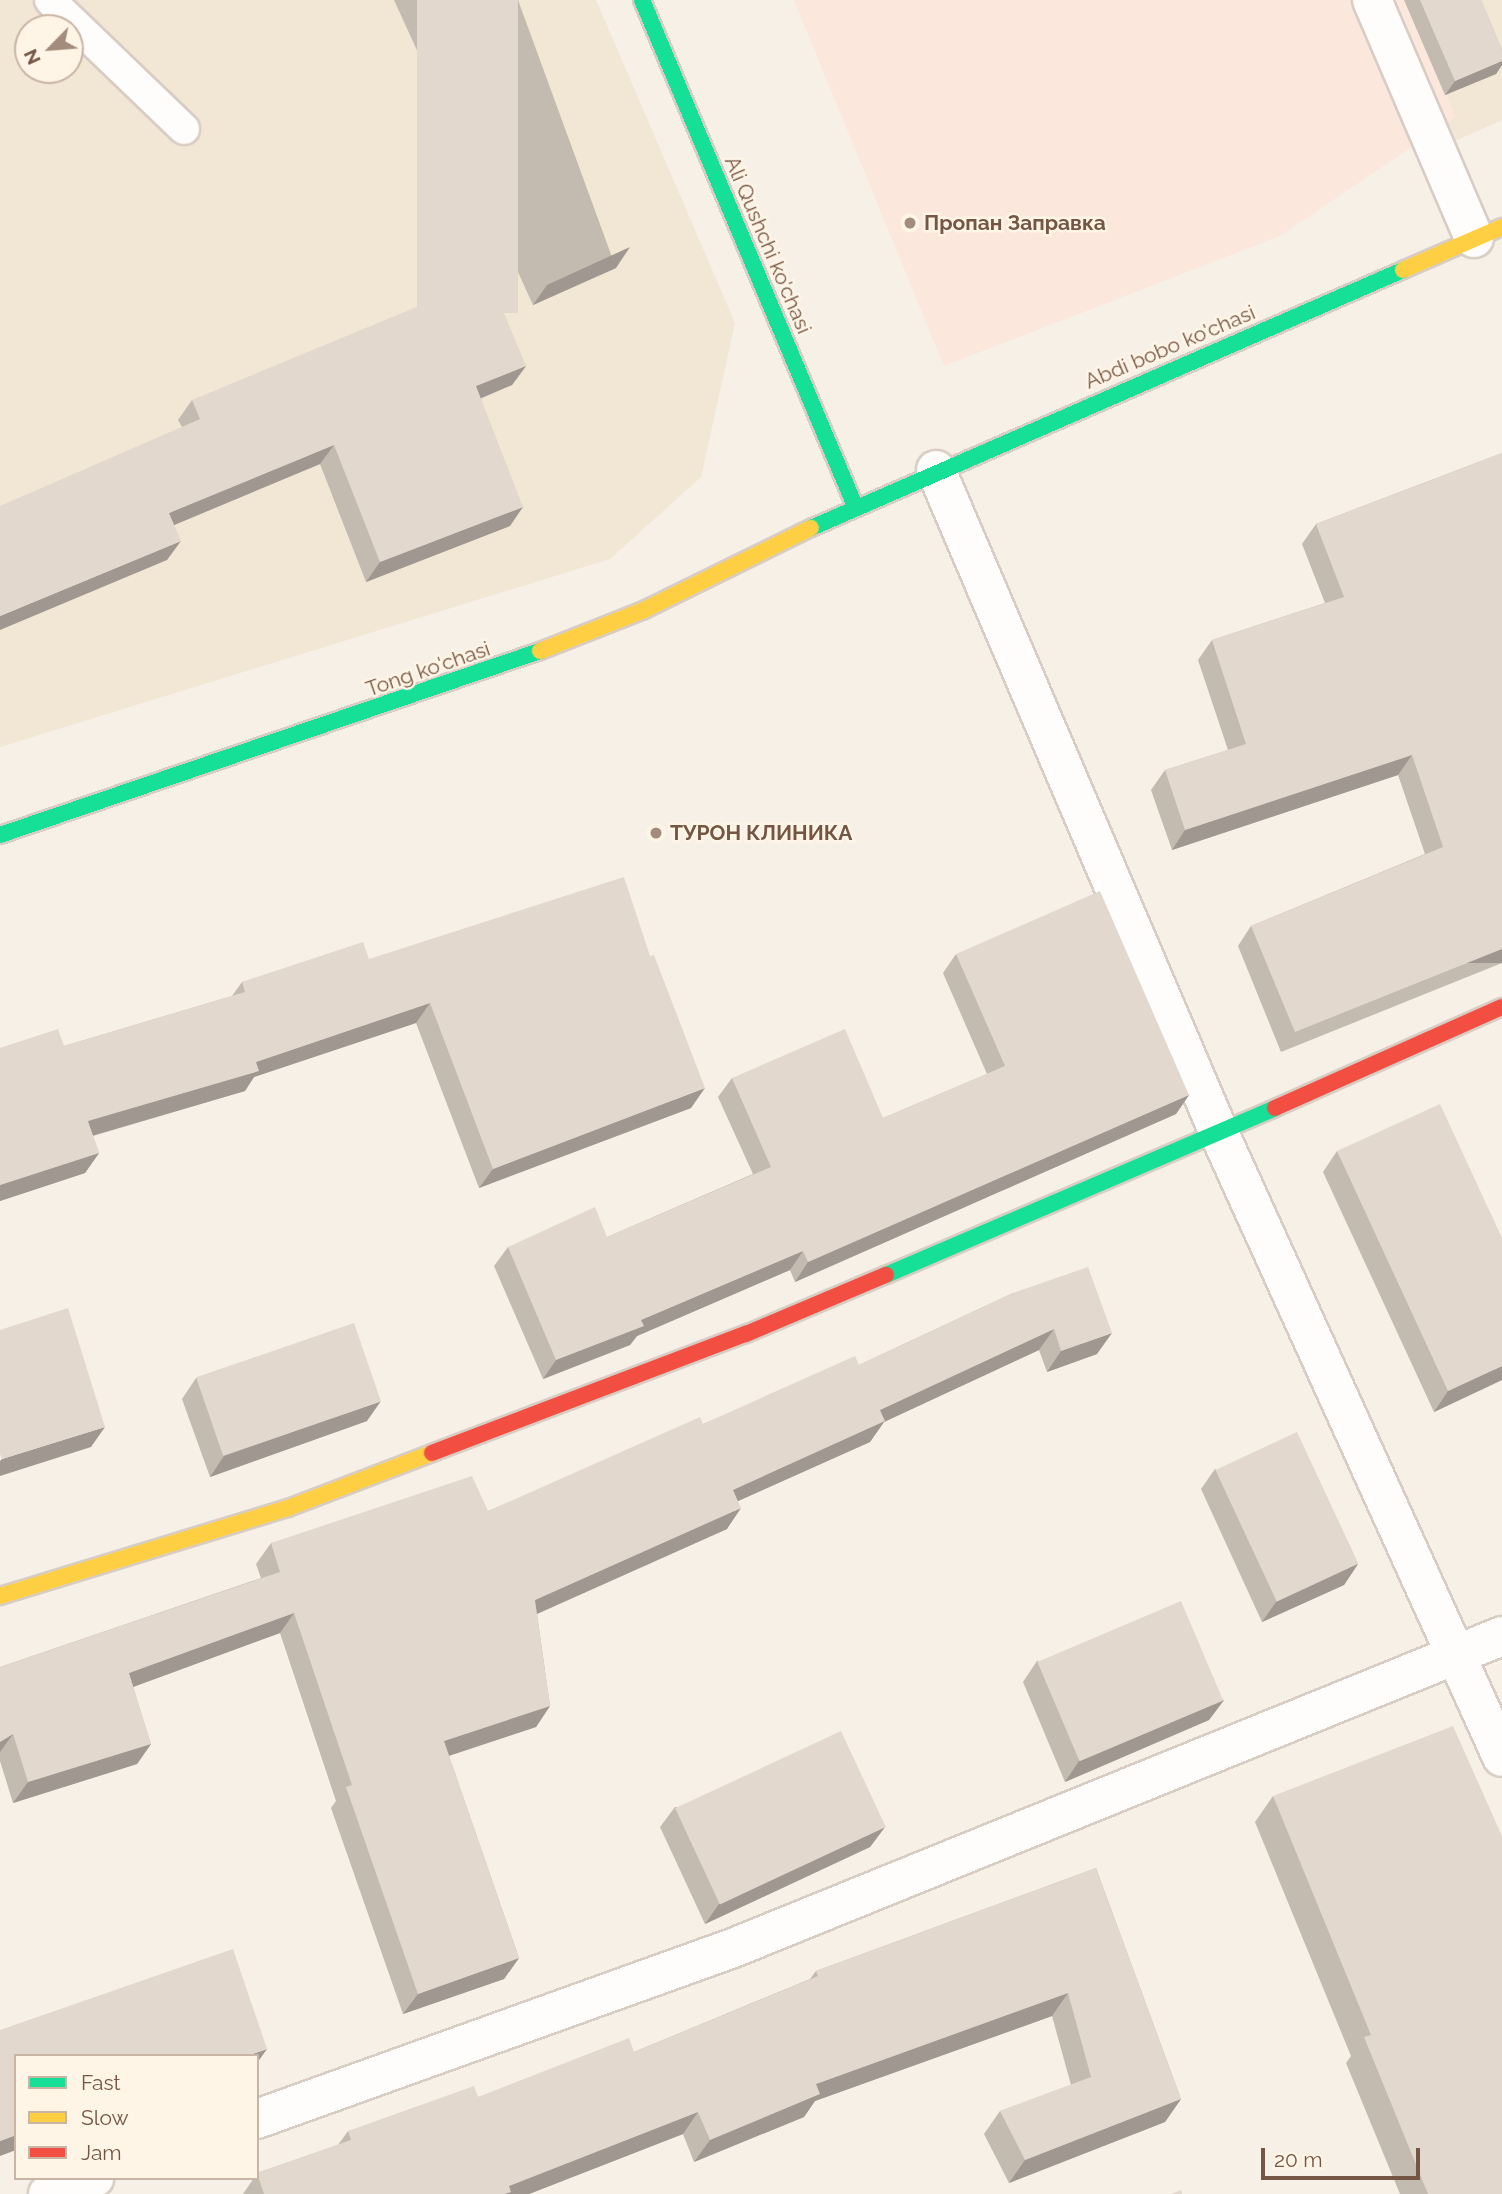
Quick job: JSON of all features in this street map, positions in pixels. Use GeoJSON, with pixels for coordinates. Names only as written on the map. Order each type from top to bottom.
{"type":"FeatureCollection","features":[{"type":"Feature","properties":{"kind":"main road","name":"Ali Qushchi ko'chasi"},"geometry":{"type":"LineString","coordinates":[[642,0],[855,506]]}},
{"type":"Feature","properties":{"kind":"main road","name":"Abdi bobo ko'chasi"},"geometry":{"type":"LineString","coordinates":[[855,506],[1488,232]]}},
{"type":"Feature","properties":{"kind":"main road","name":"Tong ko'chasi"},"geometry":{"type":"LineString","coordinates":[[0,835],[502,666],[644,610],[855,506]]}},
{"type":"Feature","properties":{"kind":"main road"},"geometry":{"type":"LineString","coordinates":[[0,1596],[288,1508],[484,1437],[746,1334],[1219,1133],[1502,1007]]}},
{"type":"Feature","properties":{"kind":"street"},"geometry":{"type":"LineString","coordinates":[[1372,0],[1488,232]]}},
{"type":"Feature","properties":{"kind":"street"},"geometry":{"type":"LineString","coordinates":[[936,470],[1219,1133],[1502,1757]]}},
{"type":"Feature","properties":{"kind":"street"},"geometry":{"type":"LineString","coordinates":[[259,2118],[733,1948],[1502,1636]]}},
{"type":"Feature","properties":{"kind":"street"},"geometry":{"type":"LineString","coordinates":[[48,2194],[88,2180]]}},
{"type":"Feature","properties":{"kind":"lane"},"geometry":{"type":"LineString","coordinates":[[50,0],[184,129]]}},
{"type":"Feature","properties":{"kind":"shaded area"},"geometry":{"type":"Polygon","coordinates":[[[0,0],[596,0],[735,323],[701,477],[610,559],[0,747],[0,0]]]}},
{"type":"Feature","properties":{"kind":"shaded area"},"geometry":{"type":"Polygon","coordinates":[[[794,0],[1407,0],[1456,117],[1280,236],[944,366],[794,0]]]}},
{"type":"Feature","properties":{"kind":"shaded area"},"geometry":{"type":"Polygon","coordinates":[[[1395,0],[1502,0],[1502,120],[1455,141],[1395,0]]]}},
{"type":"Feature","properties":{"kind":"building"},"geometry":{"type":"Polygon","coordinates":[[[417,0],[518,0],[518,313],[417,313],[417,0]]]}},
{"type":"Feature","properties":{"kind":"building"},"geometry":{"type":"Polygon","coordinates":[[[1420,0],[1481,0],[1502,50],[1502,61],[1455,81],[1420,0]]]}},
{"type":"Feature","properties":{"kind":"building"},"geometry":{"type":"Polygon","coordinates":[[[489,277],[526,366],[476,386],[523,507],[380,562],[334,445],[169,513],[181,541],[0,616],[0,506],[200,419],[192,400],[489,277]]]}},
{"type":"Feature","properties":{"kind":"building"},"geometry":{"type":"Polygon","coordinates":[[[1502,453],[1502,949],[1295,1032],[1251,926],[1443,847],[1412,755],[1185,830],[1165,770],[1246,744],[1212,640],[1344,597],[1316,524],[1502,453]]]}},
{"type":"Feature","properties":{"kind":"building"},"geometry":{"type":"Polygon","coordinates":[[[624,877],[650,956],[654,955],[705,1088],[493,1169],[430,1003],[256,1062],[259,1071],[88,1121],[99,1153],[0,1185],[0,1048],[58,1029],[64,1046],[245,992],[242,982],[363,942],[369,959],[624,877]]]}},
{"type":"Feature","properties":{"kind":"building"},"geometry":{"type":"Polygon","coordinates":[[[1100,891],[1189,1095],[808,1262],[803,1251],[641,1320],[644,1326],[556,1360],[508,1247],[595,1207],[607,1237],[771,1167],[732,1078],[845,1029],[883,1118],[1005,1066],[956,954],[1100,891]]]}},
{"type":"Feature","properties":{"kind":"building"},"geometry":{"type":"Polygon","coordinates":[[[1440,1104],[1502,1238],[1502,1366],[1448,1391],[1337,1151],[1440,1104]]]}},
{"type":"Feature","properties":{"kind":"building"},"geometry":{"type":"Polygon","coordinates":[[[1088,1267],[1112,1333],[1061,1351],[1054,1329],[880,1410],[885,1421],[733,1490],[741,1508],[535,1600],[550,1706],[444,1741],[519,1958],[418,1994],[346,1787],[352,1785],[294,1613],[129,1673],[151,1744],[28,1782],[13,1734],[0,1742],[0,1667],[280,1572],[271,1543],[472,1476],[488,1511],[700,1417],[703,1424],[855,1356],[859,1365],[1013,1293],[1088,1267]]]}},
{"type":"Feature","properties":{"kind":"building"},"geometry":{"type":"Polygon","coordinates":[[[68,1308],[105,1427],[2,1459],[0,1330],[68,1308]]]}},
{"type":"Feature","properties":{"kind":"building"},"geometry":{"type":"Polygon","coordinates":[[[354,1323],[381,1401],[223,1456],[196,1377],[354,1323]]]}},
{"type":"Feature","properties":{"kind":"building"},"geometry":{"type":"Polygon","coordinates":[[[1297,1432],[1358,1563],[1277,1601],[1215,1470],[1297,1432]]]}},
{"type":"Feature","properties":{"kind":"building"},"geometry":{"type":"Polygon","coordinates":[[[1181,1601],[1223,1700],[1080,1761],[1037,1662],[1181,1601]]]}},
{"type":"Feature","properties":{"kind":"building"},"geometry":{"type":"Polygon","coordinates":[[[1453,1726],[1502,1836],[1502,2194],[1428,2194],[1364,2037],[1371,2035],[1273,1796],[1453,1726]]]}},
{"type":"Feature","properties":{"kind":"building"},"geometry":{"type":"Polygon","coordinates":[[[841,1731],[886,1827],[720,1904],[675,1808],[841,1731]]]}},
{"type":"Feature","properties":{"kind":"building"},"geometry":{"type":"Polygon","coordinates":[[[1096,1868],[1181,2099],[1025,2160],[1000,2111],[1091,2077],[1068,1993],[816,2084],[820,2094],[710,2140],[698,2112],[509,2186],[511,2192],[505,2194],[264,2194],[259,2172],[351,2140],[348,2131],[474,2086],[478,2097],[629,2038],[634,2052],[818,1976],[816,1971],[1096,1868]]]}},
{"type":"Feature","properties":{"kind":"building"},"geometry":{"type":"Polygon","coordinates":[[[233,1949],[267,2049],[253,2054],[14,2054],[14,2136],[0,2141],[0,2030],[233,1949]]]}},
{"type":"Feature","properties":{"kind":"traffic: fast"},"geometry":{"type":"LineString","coordinates":[[642,0],[855,506]]}},
{"type":"Feature","properties":{"kind":"traffic: fast"},"geometry":{"type":"LineString","coordinates":[[811,528],[1403,270]]}},
{"type":"Feature","properties":{"kind":"traffic: fast"},"geometry":{"type":"LineString","coordinates":[[0,835],[540,651]]}},
{"type":"Feature","properties":{"kind":"traffic: fast"},"geometry":{"type":"LineString","coordinates":[[886,1275],[1275,1108]]}},
{"type":"Feature","properties":{"kind":"traffic: slow"},"geometry":{"type":"LineString","coordinates":[[1403,270],[1502,227]]}},
{"type":"Feature","properties":{"kind":"traffic: slow"},"geometry":{"type":"LineString","coordinates":[[540,651],[644,610],[811,528]]}},
{"type":"Feature","properties":{"kind":"traffic: slow"},"geometry":{"type":"LineString","coordinates":[[0,1596],[288,1508],[432,1453]]}},
{"type":"Feature","properties":{"kind":"traffic: jam"},"geometry":{"type":"LineString","coordinates":[[1275,1108],[1502,1007]]}},
{"type":"Feature","properties":{"kind":"traffic: jam"},"geometry":{"type":"LineString","coordinates":[[432,1453],[746,1334],[886,1275]]}},
{"type":"Feature","properties":{"kind":"place","name":"Пропан Заправка"},"geometry":{"type":"Point","coordinates":[910,223]}},
{"type":"Feature","properties":{"kind":"place","name":"ТУРОН КЛИНИКА"},"geometry":{"type":"Point","coordinates":[656,833]}}]}
